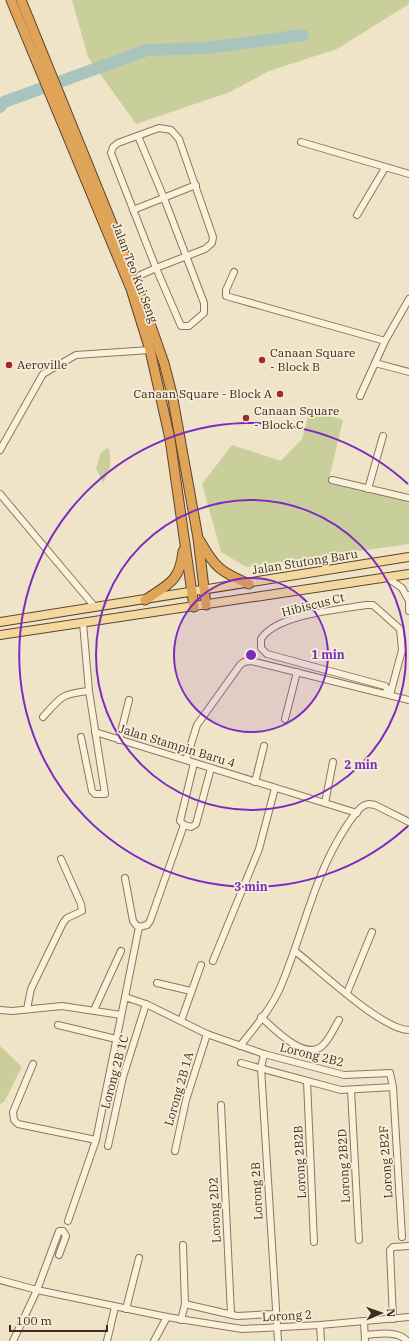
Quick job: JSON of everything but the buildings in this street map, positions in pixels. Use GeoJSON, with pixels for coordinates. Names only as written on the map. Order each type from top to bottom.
{"type":"FeatureCollection","features":[{"type":"Feature","properties":{"kind":"highway","name":"Jalan Teo Kui Seng"},"geometry":{"type":"LineString","coordinates":[[11,0],[63,130],[130,289],[150,350],[170,439],[193,592]]}},
{"type":"Feature","properties":{"kind":"highway","name":"Jalan Teo Kui Seng"},"geometry":{"type":"LineString","coordinates":[[22,0],[134,278],[153,330],[172,394],[198,538],[204,591]]}},
{"type":"Feature","properties":{"kind":"highway"},"geometry":{"type":"LineString","coordinates":[[198,538],[217,568],[225,574],[249,584]]}},
{"type":"Feature","properties":{"kind":"highway"},"geometry":{"type":"LineString","coordinates":[[145,600],[178,575],[182,566],[185,540]]}},
{"type":"Feature","properties":{"kind":"highway"},"geometry":{"type":"LineString","coordinates":[[204,591],[206,606]]}},
{"type":"Feature","properties":{"kind":"highway"},"geometry":{"type":"LineString","coordinates":[[193,592],[194,607]]}},
{"type":"Feature","properties":{"kind":"main road","name":"Jalan Stutong Baru"},"geometry":{"type":"LineString","coordinates":[[0,622],[409,558]]}},
{"type":"Feature","properties":{"kind":"main road"},"geometry":{"type":"LineString","coordinates":[[0,635],[206,606],[409,574]]}},
{"type":"Feature","properties":{"kind":"street"},"geometry":{"type":"LineString","coordinates":[[134,278],[156,268],[186,255],[205,249],[212,243],[213,237],[196,185],[179,139],[171,130],[159,128],[118,143],[113,147],[111,153],[156,268],[181,326],[189,326],[204,313],[205,309],[186,255],[138,136]]}},
{"type":"Feature","properties":{"kind":"street"},"geometry":{"type":"LineString","coordinates":[[301,142],[384,168],[409,174]]}},
{"type":"Feature","properties":{"kind":"street"},"geometry":{"type":"LineString","coordinates":[[357,215],[384,168]]}},
{"type":"Feature","properties":{"kind":"street"},"geometry":{"type":"LineString","coordinates":[[133,210],[196,185]]}},
{"type":"Feature","properties":{"kind":"street"},"geometry":{"type":"LineString","coordinates":[[234,272],[226,290],[226,296],[385,341]]}},
{"type":"Feature","properties":{"kind":"street"},"geometry":{"type":"LineString","coordinates":[[360,396],[385,341],[407,311],[409,299]]}},
{"type":"Feature","properties":{"kind":"street"},"geometry":{"type":"LineString","coordinates":[[0,450],[43,374],[76,355],[127,353],[150,350]]}},
{"type":"Feature","properties":{"kind":"street"},"geometry":{"type":"LineString","coordinates":[[375,363],[409,372]]}},
{"type":"Feature","properties":{"kind":"street"},"geometry":{"type":"LineString","coordinates":[[368,489],[383,436]]}},
{"type":"Feature","properties":{"kind":"street"},"geometry":{"type":"LineString","coordinates":[[332,480],[409,498]]}},
{"type":"Feature","properties":{"kind":"street"},"geometry":{"type":"LineString","coordinates":[[0,494],[95,607]]}},
{"type":"Feature","properties":{"kind":"street"},"geometry":{"type":"LineString","coordinates":[[386,577],[402,588],[408,596],[409,611]]}},
{"type":"Feature","properties":{"kind":"street","name":"Hibiscus Ct"},"geometry":{"type":"LineString","coordinates":[[366,604],[373,605],[400,629],[402,650],[388,695],[387,688],[385,686],[267,654],[261,648],[261,639],[270,628],[297,618],[366,604]]}},
{"type":"Feature","properties":{"kind":"street"},"geometry":{"type":"LineString","coordinates":[[81,737],[92,792],[95,794],[105,794],[95,732],[83,623]]}},
{"type":"Feature","properties":{"kind":"street"},"geometry":{"type":"LineString","coordinates":[[186,760],[197,726],[236,670],[244,662],[251,661],[409,700]]}},
{"type":"Feature","properties":{"kind":"street"},"geometry":{"type":"LineString","coordinates":[[284,718],[297,672]]}},
{"type":"Feature","properties":{"kind":"street"},"geometry":{"type":"LineString","coordinates":[[44,717],[61,696],[68,693],[90,691]]}},
{"type":"Feature","properties":{"kind":"street"},"geometry":{"type":"LineString","coordinates":[[119,740],[130,700]]}},
{"type":"Feature","properties":{"kind":"street","name":"Jalan Stampin Baru 4"},"geometry":{"type":"LineString","coordinates":[[95,732],[357,813]]}},
{"type":"Feature","properties":{"kind":"street"},"geometry":{"type":"LineString","coordinates":[[255,782],[264,746]]}},
{"type":"Feature","properties":{"kind":"street"},"geometry":{"type":"LineString","coordinates":[[324,803],[334,762]]}},
{"type":"Feature","properties":{"kind":"street"},"geometry":{"type":"LineString","coordinates":[[194,763],[180,820],[184,825],[191,827],[196,824],[211,768]]}},
{"type":"Feature","properties":{"kind":"street"},"geometry":{"type":"LineString","coordinates":[[213,961],[259,849],[275,788]]}},
{"type":"Feature","properties":{"kind":"street"},"geometry":{"type":"LineString","coordinates":[[240,1046],[279,990],[295,951],[315,886],[333,846],[357,813],[366,804],[375,805],[409,822]]}},
{"type":"Feature","properties":{"kind":"street"},"geometry":{"type":"LineString","coordinates":[[139,927],[147,925],[150,921],[184,825]]}},
{"type":"Feature","properties":{"kind":"street"},"geometry":{"type":"LineString","coordinates":[[28,1009],[31,989],[63,923],[67,918],[82,911],[81,904],[61,859]]}},
{"type":"Feature","properties":{"kind":"street"},"geometry":{"type":"LineString","coordinates":[[125,878],[133,921],[139,927]]}},
{"type":"Feature","properties":{"kind":"street"},"geometry":{"type":"LineString","coordinates":[[68,1221],[96,1140],[139,927]]}},
{"type":"Feature","properties":{"kind":"street"},"geometry":{"type":"LineString","coordinates":[[347,993],[372,932]]}},
{"type":"Feature","properties":{"kind":"street"},"geometry":{"type":"LineString","coordinates":[[94,1010],[121,950]]}},
{"type":"Feature","properties":{"kind":"street"},"geometry":{"type":"LineString","coordinates":[[295,951],[347,993],[385,1021],[400,1029],[409,1030]]}},
{"type":"Feature","properties":{"kind":"street"},"geometry":{"type":"LineString","coordinates":[[181,1021],[201,965]]}},
{"type":"Feature","properties":{"kind":"street"},"geometry":{"type":"LineString","coordinates":[[157,983],[191,991]]}},
{"type":"Feature","properties":{"kind":"street","name":"Lorong 2B2"},"geometry":{"type":"LineString","coordinates":[[125,997],[146,1004],[207,1034],[264,1054],[344,1075],[390,1073],[393,1086]]}},
{"type":"Feature","properties":{"kind":"street","name":"Lorong 2B 1C"},"geometry":{"type":"LineString","coordinates":[[108,1146],[124,1077],[146,1004]]}},
{"type":"Feature","properties":{"kind":"street"},"geometry":{"type":"LineString","coordinates":[[0,1010],[12,1011],[62,1006],[121,1015]]}},
{"type":"Feature","properties":{"kind":"street"},"geometry":{"type":"LineString","coordinates":[[261,1017],[294,1045],[314,1049],[320,1048],[324,1044],[339,1020]]}},
{"type":"Feature","properties":{"kind":"street"},"geometry":{"type":"LineString","coordinates":[[58,1025],[116,1039]]}},
{"type":"Feature","properties":{"kind":"street","name":"Lorong 2B 1A"},"geometry":{"type":"LineString","coordinates":[[175,1151],[186,1100],[207,1034]]}},
{"type":"Feature","properties":{"kind":"street","name":"Lorong 2B"},"geometry":{"type":"LineString","coordinates":[[264,1054],[261,1068],[275,1314],[278,1341]]}},
{"type":"Feature","properties":{"kind":"street"},"geometry":{"type":"LineString","coordinates":[[241,1063],[341,1090],[393,1086]]}},
{"type":"Feature","properties":{"kind":"street"},"geometry":{"type":"LineString","coordinates":[[33,1064],[13,1112],[14,1120],[18,1124],[96,1140]]}},
{"type":"Feature","properties":{"kind":"street","name":"Lorong 2B2B"},"geometry":{"type":"LineString","coordinates":[[307,1081],[314,1242]]}},
{"type":"Feature","properties":{"kind":"street","name":"Lorong 2B2F"},"geometry":{"type":"LineString","coordinates":[[393,1086],[402,1237]]}},
{"type":"Feature","properties":{"kind":"street","name":"Lorong 2B2D"},"geometry":{"type":"LineString","coordinates":[[351,1090],[359,1240]]}},
{"type":"Feature","properties":{"kind":"street","name":"Lorong 2D2"},"geometry":{"type":"LineString","coordinates":[[221,1105],[231,1314]]}},
{"type":"Feature","properties":{"kind":"street"},"geometry":{"type":"LineString","coordinates":[[13,1341],[37,1290],[59,1231],[63,1231],[66,1236],[59,1255]]}},
{"type":"Feature","properties":{"kind":"street"},"geometry":{"type":"LineString","coordinates":[[181,1320],[185,1304],[183,1245]]}},
{"type":"Feature","properties":{"kind":"street"},"geometry":{"type":"LineString","coordinates":[[393,1318],[390,1250],[393,1247],[409,1246]]}},
{"type":"Feature","properties":{"kind":"street"},"geometry":{"type":"LineString","coordinates":[[126,1309],[139,1258]]}},
{"type":"Feature","properties":{"kind":"street","name":"Lorong 2"},"geometry":{"type":"LineString","coordinates":[[0,1280],[37,1290],[167,1318],[242,1329],[320,1325],[409,1317]]}},
{"type":"Feature","properties":{"kind":"street"},"geometry":{"type":"LineString","coordinates":[[185,1304],[237,1316],[275,1314]]}},
{"type":"Feature","properties":{"kind":"street"},"geometry":{"type":"LineString","coordinates":[[107,1341],[115,1307]]}},
{"type":"Feature","properties":{"kind":"street"},"geometry":{"type":"LineString","coordinates":[[154,1341],[167,1318]]}},
{"type":"Feature","properties":{"kind":"street"},"geometry":{"type":"LineString","coordinates":[[364,1321],[365,1338],[398,1334],[403,1336],[407,1341]]}},
{"type":"Feature","properties":{"kind":"street"},"geometry":{"type":"LineString","coordinates":[[320,1325],[321,1341]]}},
{"type":"Feature","properties":{"kind":"green space"},"geometry":{"type":"Polygon","coordinates":[[[72,0],[409,0],[409,4],[337,49],[269,71],[230,92],[136,124],[88,57],[72,0]]]}},
{"type":"Feature","properties":{"kind":"green space"},"geometry":{"type":"Polygon","coordinates":[[[310,410],[343,420],[328,483],[409,502],[409,544],[246,567],[221,552],[202,484],[232,445],[281,461],[302,439],[310,410]]]}},
{"type":"Feature","properties":{"kind":"green space"},"geometry":{"type":"Polygon","coordinates":[[[108,447],[110,465],[103,483],[96,468],[101,453],[108,447]]]}},
{"type":"Feature","properties":{"kind":"green space"},"geometry":{"type":"Polygon","coordinates":[[[0,1046],[22,1067],[4,1102],[0,1104],[0,1046]]]}},
{"type":"Feature","properties":{"kind":"waterway"},"geometry":{"type":"LineString","coordinates":[[0,107],[4,102],[147,50],[208,48],[303,35]]}},
{"type":"Feature","properties":{"kind":"place","name":"Canaan Square - Block B"},"geometry":{"type":"Point","coordinates":[262,360]}},
{"type":"Feature","properties":{"kind":"place","name":"Aeroville"},"geometry":{"type":"Point","coordinates":[9,365]}},
{"type":"Feature","properties":{"kind":"place","name":"Canaan Square - Block A"},"geometry":{"type":"Point","coordinates":[280,394]}},
{"type":"Feature","properties":{"kind":"place","name":"Canaan Square - Block C"},"geometry":{"type":"Point","coordinates":[246,418]}}]}
